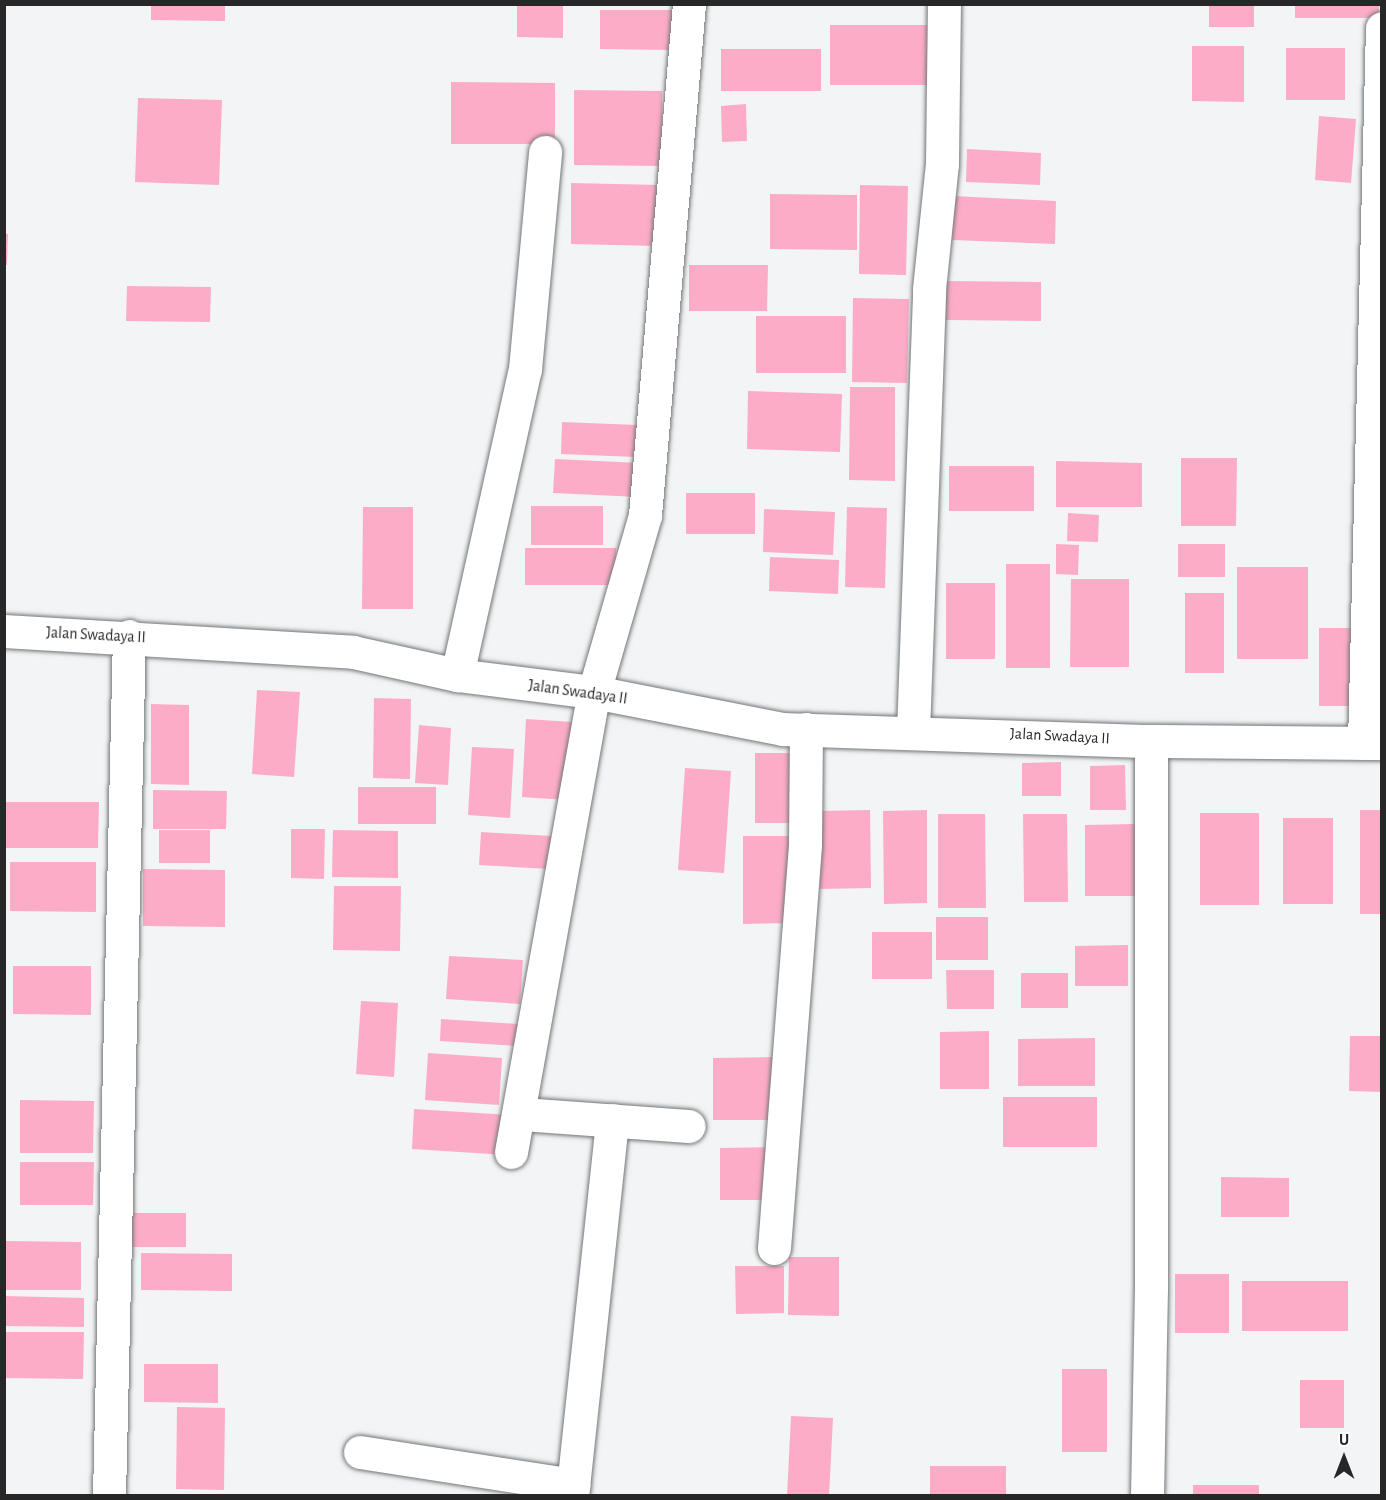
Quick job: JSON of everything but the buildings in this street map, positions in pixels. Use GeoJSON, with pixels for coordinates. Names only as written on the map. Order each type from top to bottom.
{"type":"FeatureCollection","features":[{"type":"Feature","properties":{"kind":"street"},"geometry":{"type":"LineString","coordinates":[[511,1152],[594,692],[645,515],[689,4]]}},
{"type":"Feature","properties":{"kind":"street"},"geometry":{"type":"LineString","coordinates":[[913,732],[929,289],[942,164],[944,4]]}},
{"type":"Feature","properties":{"kind":"street"},"geometry":{"type":"LineString","coordinates":[[1373,743],[1382,28]]}},
{"type":"Feature","properties":{"kind":"street"},"geometry":{"type":"LineString","coordinates":[[464,676],[525,369],[545,152]]}},
{"type":"Feature","properties":{"kind":"street","name":"Jalan Swadaya II"},"geometry":{"type":"LineString","coordinates":[[4,630],[129,636],[353,652],[464,676],[594,692],[783,729],[1151,741],[1373,743]]}},
{"type":"Feature","properties":{"kind":"street"},"geometry":{"type":"LineString","coordinates":[[108,1496],[129,636]]}},
{"type":"Feature","properties":{"kind":"street"},"geometry":{"type":"LineString","coordinates":[[774,1248],[805,844],[806,729]]}},
{"type":"Feature","properties":{"kind":"street"},"geometry":{"type":"LineString","coordinates":[[1147,1496],[1151,1290],[1151,741]]}},
{"type":"Feature","properties":{"kind":"street"},"geometry":{"type":"LineString","coordinates":[[535,1114],[689,1126]]}},
{"type":"Feature","properties":{"kind":"street"},"geometry":{"type":"LineString","coordinates":[[360,1452],[573,1490],[612,1120]]}}]}
